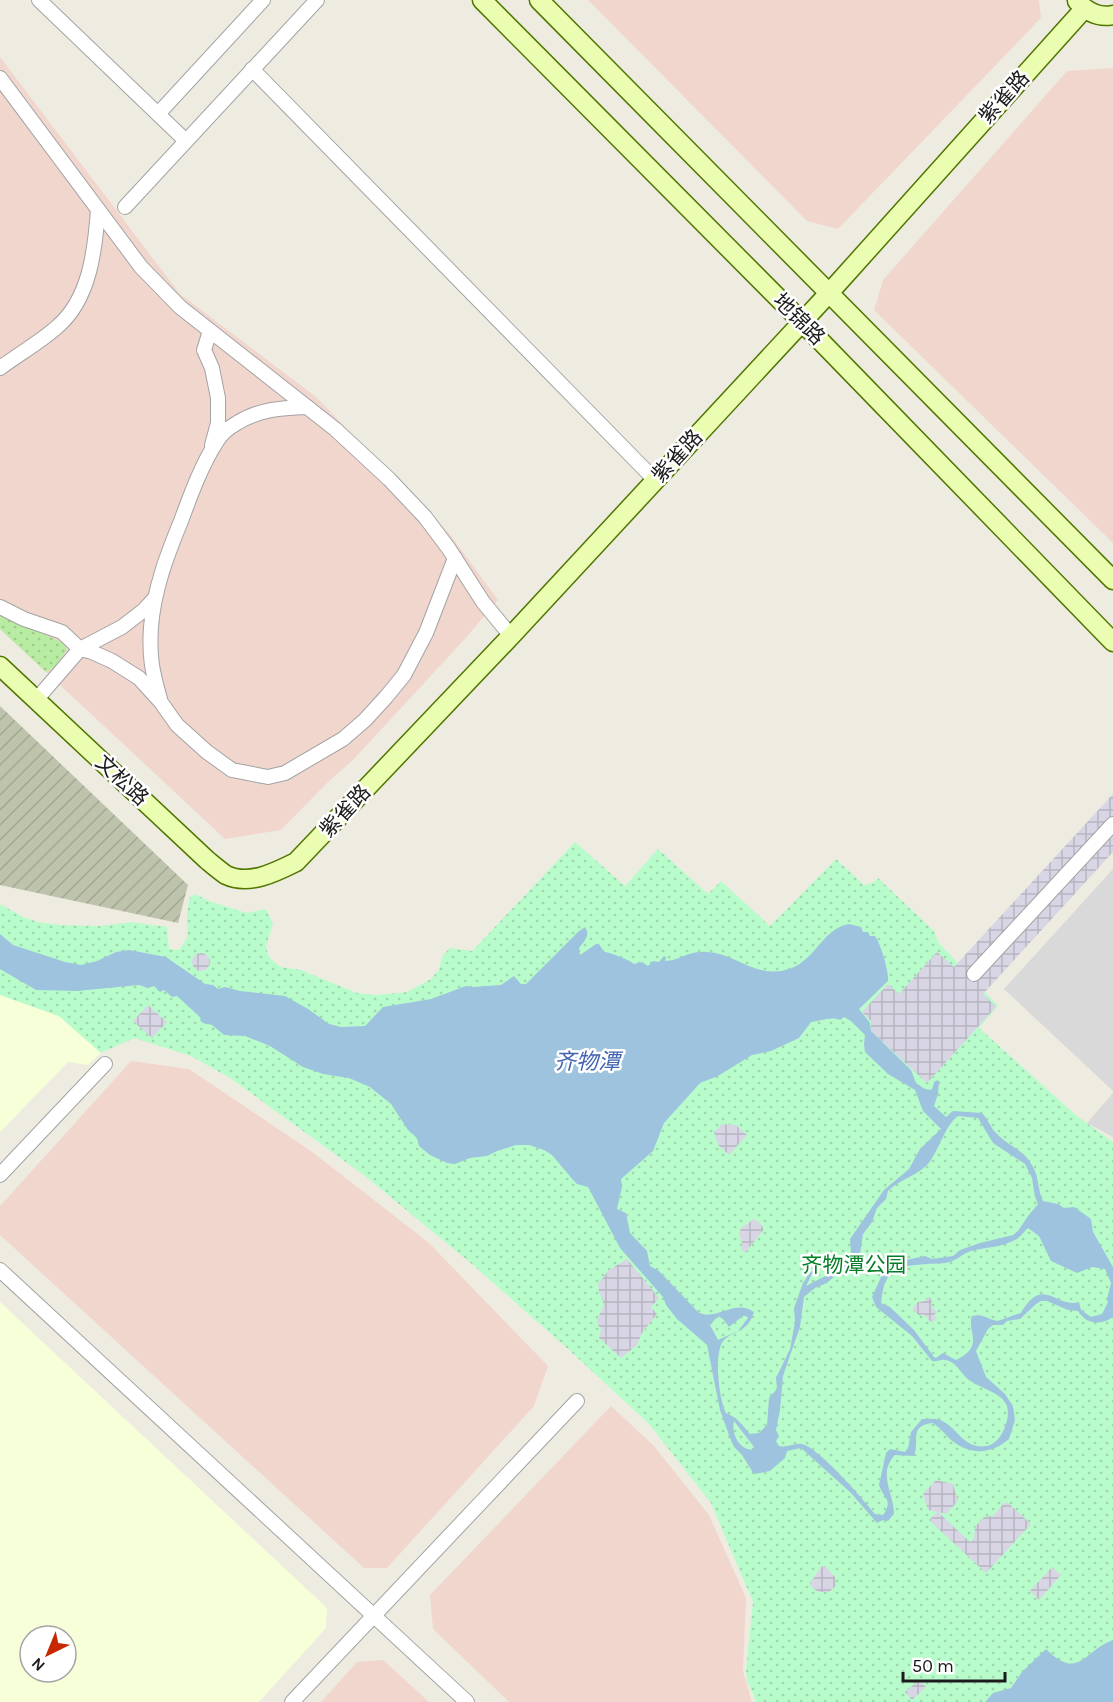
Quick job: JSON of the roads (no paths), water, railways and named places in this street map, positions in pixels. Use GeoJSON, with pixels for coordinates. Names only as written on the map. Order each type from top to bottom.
{"type":"FeatureCollection","features":[{"type":"Feature","properties":{"kind":"street"},"geometry":{"type":"LineString","coordinates":[[39,0],[186,141]]}},
{"type":"Feature","properties":{"kind":"street"},"geometry":{"type":"LineString","coordinates":[[158,114],[264,0]]}},
{"type":"Feature","properties":{"kind":"street"},"geometry":{"type":"LineString","coordinates":[[125,207],[317,0]]}},
{"type":"Feature","properties":{"kind":"street","name":"地锦路"},"geometry":{"type":"LineString","coordinates":[[482,0],[802,322],[1113,642]]}},
{"type":"Feature","properties":{"kind":"street","name":"地锦路"},"geometry":{"type":"LineString","coordinates":[[539,0],[1113,580]]}},
{"type":"Feature","properties":{"kind":"street"},"geometry":{"type":"LineString","coordinates":[[1080,4],[1095,15],[1113,15]]}},
{"type":"Feature","properties":{"kind":"street","name":"紫雀路"},"geometry":{"type":"LineString","coordinates":[[251,879],[273,874],[296,862],[511,636],[830,292],[1080,4]]}},
{"type":"Feature","properties":{"kind":"street"},"geometry":{"type":"LineString","coordinates":[[252,69],[655,480]]}},
{"type":"Feature","properties":{"kind":"street"},"geometry":{"type":"LineString","coordinates":[[0,78],[141,267],[180,307],[335,429],[389,479],[425,517],[483,602],[511,636]]}},
{"type":"Feature","properties":{"kind":"street"},"geometry":{"type":"LineString","coordinates":[[0,368],[58,327],[76,303],[88,277],[96,245],[98,210]]}},
{"type":"Feature","properties":{"kind":"street"},"geometry":{"type":"LineString","coordinates":[[210,331],[204,350],[212,368],[218,398],[218,423],[210,453]]}},
{"type":"Feature","properties":{"kind":"street"},"geometry":{"type":"LineString","coordinates":[[160,701],[150,662],[151,626],[155,598],[162,568],[189,497],[210,453],[218,439],[235,423],[272,408],[307,407]]}},
{"type":"Feature","properties":{"kind":"street"},"geometry":{"type":"LineString","coordinates":[[0,607],[24,619],[62,632],[80,650],[92,652],[130,672],[160,701],[177,725],[207,752],[232,770],[268,777],[285,773],[343,739],[365,720],[404,675],[426,633],[455,558]]}},
{"type":"Feature","properties":{"kind":"street"},"geometry":{"type":"LineString","coordinates":[[36,699],[80,650],[122,627],[155,598]]}},
{"type":"Feature","properties":{"kind":"street","name":"文松路"},"geometry":{"type":"LineString","coordinates":[[0,666],[207,860],[228,876],[251,879]]}},
{"type":"Feature","properties":{"kind":"street"},"geometry":{"type":"LineString","coordinates":[[974,974],[1113,824]]}},
{"type":"Feature","properties":{"kind":"street"},"geometry":{"type":"LineString","coordinates":[[0,1175],[105,1064]]}},
{"type":"Feature","properties":{"kind":"street"},"geometry":{"type":"LineString","coordinates":[[0,1270],[467,1702]]}},
{"type":"Feature","properties":{"kind":"street"},"geometry":{"type":"LineString","coordinates":[[292,1702],[577,1401]]}},
{"type":"Feature","properties":{"kind":"water","name":"齐物潭"},"geometry":{"type":"Polygon","coordinates":[[[849,924],[861,927],[863,932],[875,936],[884,958],[888,981],[859,1009],[870,1023],[871,1031],[911,1070],[916,1083],[925,1089],[932,1090],[934,1082],[938,1080],[938,1094],[934,1106],[946,1117],[953,1111],[982,1113],[996,1133],[1030,1162],[1036,1173],[1043,1201],[1058,1204],[1064,1208],[1074,1207],[1091,1219],[1093,1232],[1113,1267],[1113,1317],[1108,1320],[1089,1321],[1078,1311],[1041,1301],[1020,1319],[1007,1321],[1003,1325],[993,1325],[988,1329],[976,1351],[986,1377],[1005,1394],[1013,1406],[1015,1420],[1009,1439],[995,1448],[980,1451],[958,1445],[933,1423],[920,1427],[916,1435],[914,1456],[895,1455],[890,1462],[887,1476],[894,1514],[888,1521],[883,1520],[877,1523],[851,1493],[801,1448],[787,1451],[785,1458],[770,1471],[754,1474],[730,1438],[720,1410],[707,1345],[677,1319],[663,1297],[620,1248],[588,1187],[577,1184],[552,1155],[529,1145],[516,1145],[487,1156],[470,1158],[455,1164],[447,1163],[430,1155],[419,1146],[417,1138],[408,1130],[391,1104],[370,1087],[349,1078],[323,1074],[303,1067],[270,1046],[245,1036],[224,1035],[212,1025],[203,1023],[201,1018],[177,996],[172,997],[164,990],[160,992],[154,986],[148,988],[139,985],[77,991],[36,990],[0,969],[0,934],[13,945],[81,965],[97,961],[116,952],[129,950],[166,957],[205,984],[213,985],[218,989],[225,987],[285,996],[329,1024],[341,1027],[365,1026],[383,1007],[431,999],[466,986],[501,985],[514,976],[521,984],[526,984],[585,927],[587,936],[579,948],[580,955],[599,944],[604,952],[619,956],[634,964],[642,962],[648,966],[653,961],[659,962],[664,956],[665,961],[670,961],[695,953],[707,952],[728,957],[757,969],[779,971],[792,968],[807,958],[826,937],[841,926],[849,924]],[[844,1017],[840,1020],[811,1022],[799,1038],[771,1051],[752,1055],[718,1076],[700,1083],[664,1123],[653,1151],[621,1179],[622,1187],[617,1209],[626,1213],[630,1233],[647,1251],[650,1266],[659,1271],[698,1312],[712,1314],[733,1308],[747,1308],[754,1312],[745,1327],[739,1330],[748,1318],[746,1316],[729,1327],[718,1316],[710,1325],[718,1340],[734,1333],[724,1340],[719,1354],[719,1387],[723,1407],[726,1413],[736,1419],[750,1434],[759,1433],[767,1425],[769,1398],[777,1389],[776,1378],[790,1349],[795,1322],[794,1308],[803,1283],[809,1274],[826,1259],[842,1259],[851,1253],[850,1239],[884,1190],[909,1169],[920,1149],[941,1129],[923,1111],[915,1090],[888,1074],[865,1052],[865,1035],[844,1017]],[[958,1116],[953,1120],[928,1164],[888,1191],[886,1199],[877,1208],[872,1222],[863,1234],[860,1254],[827,1283],[815,1288],[804,1297],[800,1327],[783,1376],[776,1430],[779,1436],[776,1441],[779,1446],[802,1444],[819,1454],[875,1514],[883,1515],[888,1506],[887,1499],[879,1485],[886,1453],[890,1449],[905,1452],[911,1432],[922,1419],[940,1420],[966,1441],[979,1446],[987,1446],[1000,1436],[1008,1416],[1004,1401],[999,1396],[969,1380],[949,1361],[932,1361],[912,1336],[876,1307],[872,1297],[882,1275],[892,1263],[925,1256],[932,1259],[953,1256],[960,1250],[980,1243],[1013,1235],[1038,1204],[1032,1178],[1025,1164],[993,1143],[978,1118],[958,1116]],[[1028,1228],[1017,1239],[1009,1243],[971,1251],[949,1262],[911,1265],[895,1270],[886,1281],[881,1303],[890,1307],[914,1330],[934,1357],[943,1353],[956,1360],[965,1355],[973,1344],[972,1316],[982,1316],[999,1321],[1021,1313],[1029,1302],[1043,1294],[1071,1303],[1079,1302],[1081,1310],[1091,1317],[1102,1314],[1108,1302],[1111,1283],[1105,1269],[1092,1267],[1077,1273],[1051,1261],[1039,1236],[1028,1228]],[[826,1263],[812,1274],[806,1286],[833,1272],[834,1266],[826,1263]],[[734,1421],[737,1440],[747,1449],[752,1450],[754,1447],[734,1421]]]}},
{"type":"Feature","properties":{"kind":"water"},"geometry":{"type":"Polygon","coordinates":[[[1113,1640],[1113,1702],[985,1702],[993,1693],[1011,1688],[1022,1672],[1046,1649],[1066,1663],[1074,1663],[1081,1661],[1113,1640]]]}},
{"type":"Feature","properties":{"kind":"park label","name":"齐物潭公园"},"geometry":{"type":"Point","coordinates":[854,1265]}}]}
